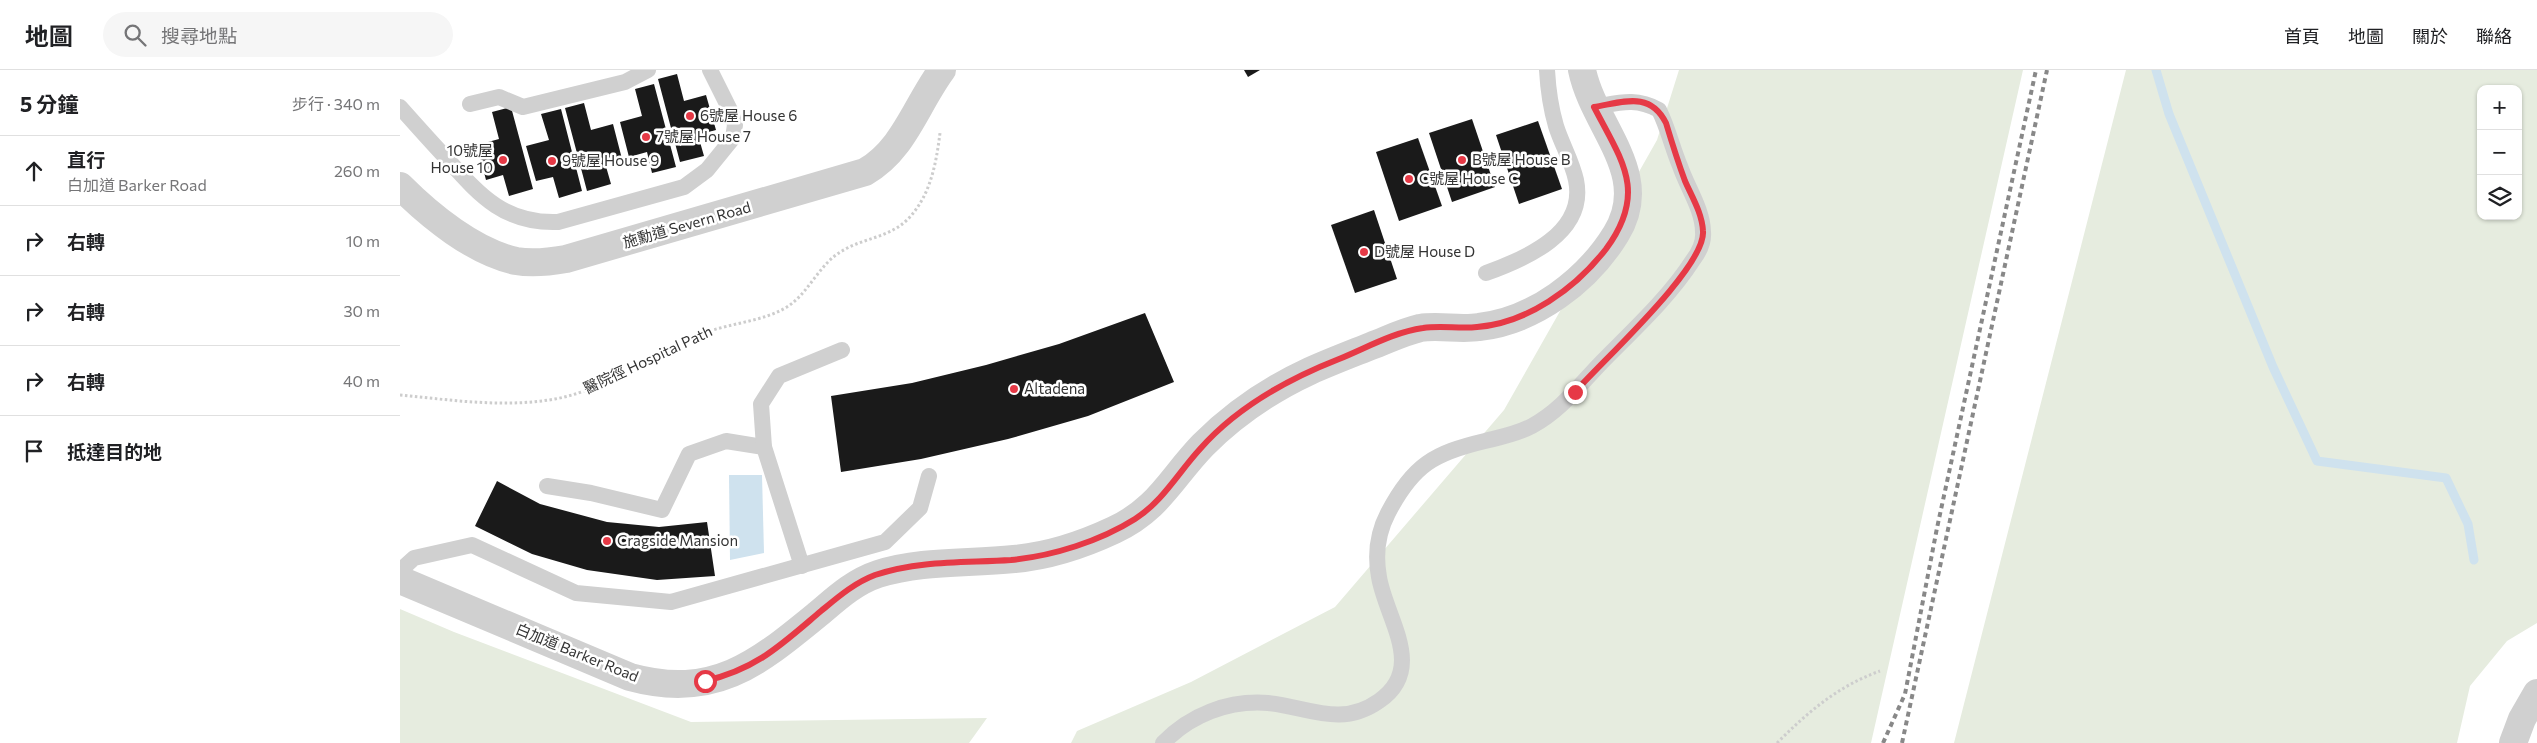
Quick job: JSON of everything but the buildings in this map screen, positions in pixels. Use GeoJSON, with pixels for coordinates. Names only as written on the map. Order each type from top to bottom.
{"type":"FeatureCollection","features":[{"type":"Feature","properties":{"kind":"street","name":"施勳道 Severn Road"},"geometry":{"type":"LineString","coordinates":[[400,186],[451,229],[502,256],[531,263],[566,259],[865,172],[883,160],[896,147],[925,93],[942,70]]}},
{"type":"Feature","properties":{"kind":"street","name":"白加道 Barker Road"},"geometry":{"type":"LineString","coordinates":[[400,580],[630,677],[664,684],[685,684],[728,676],[748,668],[776,649],[852,586],[876,575],[932,563],[1010,560],[1042,555],[1116,529],[1145,511],[1168,489],[1200,448],[1217,432],[1249,406],[1290,381],[1412,331],[1430,327],[1478,327],[1514,320],[1546,303],[1576,280],[1605,250],[1616,235],[1624,220],[1629,196],[1625,169],[1594,107],[1582,70]]}},
{"type":"Feature","properties":{"kind":"street"},"geometry":{"type":"LineString","coordinates":[[2513,743],[2522,719],[2537,693]]}},
{"type":"Feature","properties":{"kind":"lane"},"geometry":{"type":"LineString","coordinates":[[470,104],[498,97],[523,107],[625,82],[648,70]]}},
{"type":"Feature","properties":{"kind":"lane"},"geometry":{"type":"LineString","coordinates":[[400,106],[468,182],[491,204],[522,219],[537,222],[558,222],[684,187],[707,170],[733,138],[735,125],[710,70]]}},
{"type":"Feature","properties":{"kind":"lane"},"geometry":{"type":"LineString","coordinates":[[1486,273],[1543,247],[1563,228],[1576,205],[1577,182],[1556,126],[1547,70]]}},
{"type":"Feature","properties":{"kind":"lane"},"geometry":{"type":"LineString","coordinates":[[1163,743],[1181,726],[1199,715],[1235,705],[1267,703],[1313,713],[1340,715],[1366,708],[1388,694],[1400,676],[1403,658],[1379,579],[1378,547],[1385,521],[1404,488],[1421,468],[1438,455],[1522,431],[1555,410],[1637,327],[1694,259],[1702,242],[1702,222],[1659,110],[1645,102],[1631,101],[1594,107]]}},
{"type":"Feature","properties":{"kind":"lane"},"geometry":{"type":"LineString","coordinates":[[802,566],[764,447],[761,404],[779,376],[842,350]]}},
{"type":"Feature","properties":{"kind":"lane"},"geometry":{"type":"LineString","coordinates":[[547,486],[592,493],[662,510],[689,454],[726,441],[764,447]]}},
{"type":"Feature","properties":{"kind":"lane"},"geometry":{"type":"LineString","coordinates":[[400,571],[414,558],[472,545],[576,593],[671,602],[885,542],[920,508],[929,476]]}},
{"type":"Feature","properties":{"kind":"path","name":"醫院徑 Hospital Path"},"geometry":{"type":"LineString","coordinates":[[400,395],[511,403],[557,399],[598,385],[706,332],[782,310],[801,294],[836,254],[852,245],[887,234],[907,220],[920,203],[930,184],[940,131]]}},
{"type":"Feature","properties":{"kind":"path"},"geometry":{"type":"LineString","coordinates":[[1777,743],[1808,713],[1828,697],[1862,677],[1880,671]]}},
{"type":"Feature","properties":{"kind":"shaded area"},"geometry":{"type":"Polygon","coordinates":[[[1679,70],[2023,70],[1871,743],[1071,743],[1077,731],[1191,682],[1335,607],[1504,410],[1657,140],[1679,70]]]}},
{"type":"Feature","properties":{"kind":"shaded area"},"geometry":{"type":"Polygon","coordinates":[[[2126,70],[2537,70],[2537,623],[2507,641],[2470,686],[2457,743],[1954,743],[2126,70]]]}},
{"type":"Feature","properties":{"kind":"shaded area"},"geometry":{"type":"Polygon","coordinates":[[[400,609],[454,632],[691,722],[987,718],[969,743],[400,743],[400,609]]]}},
{"type":"Feature","properties":{"kind":"water"},"geometry":{"type":"Polygon","coordinates":[[[729,475],[762,475],[764,553],[730,560],[729,475]]]}},
{"type":"Feature","properties":{"kind":"waterway"},"geometry":{"type":"LineString","coordinates":[[2156,70],[2169,114],[2273,367],[2317,461],[2446,478],[2468,524],[2474,560]]}},
{"type":"Feature","properties":{"kind":"railway"},"geometry":{"type":"LineString","coordinates":[[1883,743],[1905,694],[1937,528],[2036,70]]}},
{"type":"Feature","properties":{"kind":"railway"},"geometry":{"type":"LineString","coordinates":[[1902,743],[2047,70]]}},
{"type":"Feature","properties":{"kind":"place","name":"6號屋 House 6"},"geometry":{"type":"Point","coordinates":[690,116]}},
{"type":"Feature","properties":{"kind":"place","name":"7號屋 House 7"},"geometry":{"type":"Point","coordinates":[646,137]}},
{"type":"Feature","properties":{"kind":"place","name":"10號屋 House 10"},"geometry":{"type":"Point","coordinates":[503,160]}},
{"type":"Feature","properties":{"kind":"place","name":"B號屋 House B"},"geometry":{"type":"Point","coordinates":[1462,160]}},
{"type":"Feature","properties":{"kind":"place","name":"9號屋 House 9"},"geometry":{"type":"Point","coordinates":[552,161]}},
{"type":"Feature","properties":{"kind":"place","name":"C號屋 House C"},"geometry":{"type":"Point","coordinates":[1409,179]}},
{"type":"Feature","properties":{"kind":"place","name":"D號屋 House D"},"geometry":{"type":"Point","coordinates":[1364,252]}},
{"type":"Feature","properties":{"kind":"place","name":"Altadena"},"geometry":{"type":"Point","coordinates":[1014,389]}},
{"type":"Feature","properties":{"kind":"place","name":"Cragside Mansion"},"geometry":{"type":"Point","coordinates":[607,541]}},
{"type":"Feature","properties":{"kind":"route"},"geometry":{"type":"LineString","coordinates":[[705,681],[728,676],[748,668],[762,659],[841,594],[862,580],[890,571],[932,563],[1010,560],[1042,555],[1066,549],[1116,529],[1134,519],[1156,502],[1200,448],[1233,418],[1268,394],[1311,371],[1396,336],[1421,328],[1465,328],[1496,324],[1514,320],[1546,303],[1576,280],[1605,250],[1624,220],[1627,208],[1629,196],[1628,176],[1594,107],[1631,101],[1645,102],[1659,110],[1666,123],[1685,181],[1699,212],[1704,232],[1702,242],[1694,259],[1682,275],[1637,327],[1575,392]]}}]}
